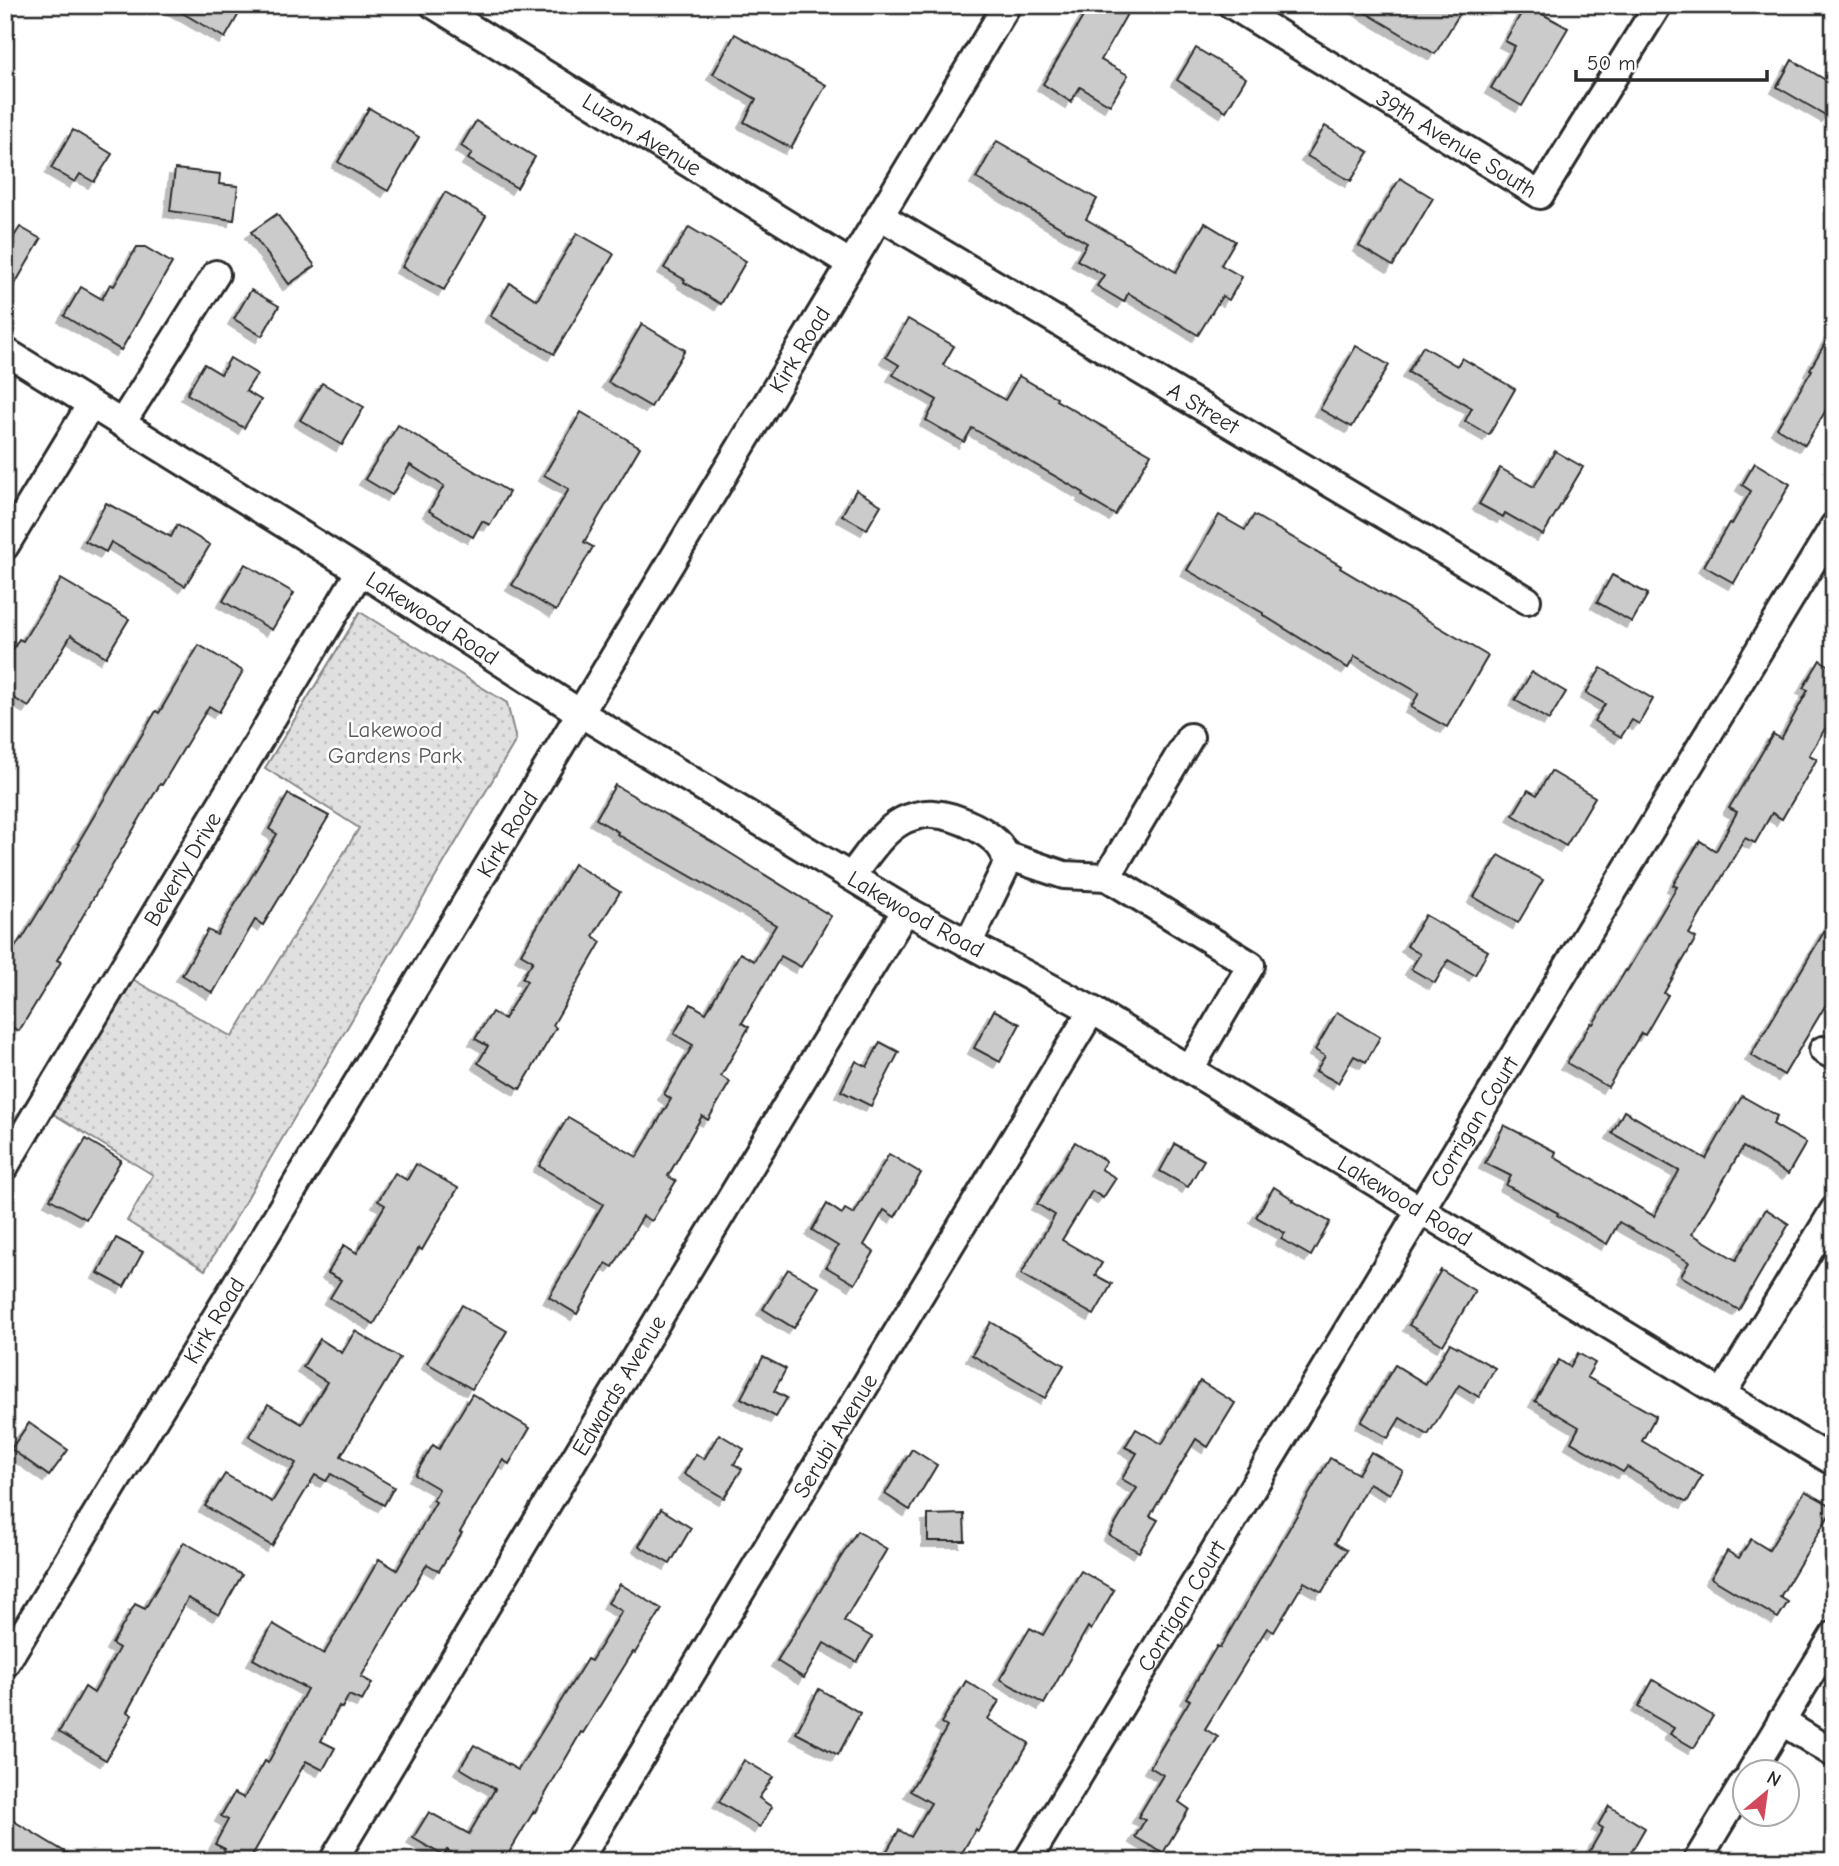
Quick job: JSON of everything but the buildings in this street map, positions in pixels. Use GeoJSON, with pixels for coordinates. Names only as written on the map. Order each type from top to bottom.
{"type":"FeatureCollection","features":[{"type":"Feature","properties":{"kind":"street","name":"Luzon Avenue"},"geometry":{"type":"LineString","coordinates":[[434,5],[851,264]]}},
{"type":"Feature","properties":{"kind":"street","name":"Kirk Road"},"geometry":{"type":"LineString","coordinates":[[5,1664],[1007,5]]}},
{"type":"Feature","properties":{"kind":"street","name":"39th Avenue South"},"geometry":{"type":"LineString","coordinates":[[1232,5],[1541,195],[1658,5]]}},
{"type":"Feature","properties":{"kind":"street","name":"A Street"},"geometry":{"type":"LineString","coordinates":[[880,216],[1527,600]]}},
{"type":"Feature","properties":{"kind":"street"},"geometry":{"type":"LineString","coordinates":[[122,423],[216,274]]}},
{"type":"Feature","properties":{"kind":"street","name":"Lakewood Road"},"geometry":{"type":"LineString","coordinates":[[5,351],[360,571],[580,713],[906,910],[1092,1010],[1834,1462]]}},
{"type":"Feature","properties":{"kind":"street"},"geometry":{"type":"LineString","coordinates":[[5,546],[91,404]]}},
{"type":"Feature","properties":{"kind":"street","name":"Corrigan Court"},"geometry":{"type":"LineString","coordinates":[[1027,1861],[1834,526]]}},
{"type":"Feature","properties":{"kind":"street","name":"Beverly Drive"},"geometry":{"type":"LineString","coordinates":[[5,1166],[360,571]]}},
{"type":"Feature","properties":{"kind":"street"},"geometry":{"type":"LineString","coordinates":[[1107,877],[1190,737]]}},
{"type":"Feature","properties":{"kind":"street"},"geometry":{"type":"LineString","coordinates":[[851,876],[883,837],[903,820],[930,813],[953,817],[977,829],[995,840],[1005,855],[1006,866],[968,944]]}},
{"type":"Feature","properties":{"kind":"street"},"geometry":{"type":"LineString","coordinates":[[1005,855],[1064,875],[1107,877],[1251,965],[1189,1069]]}},
{"type":"Feature","properties":{"kind":"street","name":"Edwards Avenue"},"geometry":{"type":"LineString","coordinates":[[333,1861],[906,910]]}},
{"type":"Feature","properties":{"kind":"street","name":"Serubi Avenue"},"geometry":{"type":"LineString","coordinates":[[578,1861],[1092,1010]]}},
{"type":"Feature","properties":{"kind":"street"},"geometry":{"type":"LineString","coordinates":[[1722,1394],[1834,1210]]}},
{"type":"Feature","properties":{"kind":"street"},"geometry":{"type":"LineString","coordinates":[[1760,1758],[1834,1634]]}},
{"type":"Feature","properties":{"kind":"street"},"geometry":{"type":"LineString","coordinates":[[1782,1721],[1834,1754]]}},
{"type":"Feature","properties":{"kind":"street"},"geometry":{"type":"LineString","coordinates":[[1697,1861],[1730,1807]]}},
{"type":"Feature","properties":{"kind":"green space","name":"Lakewood Gardens Park"},"geometry":{"type":"Polygon","coordinates":[[[360,612],[507,703],[516,740],[205,1270],[127,1221],[153,1175],[50,1112],[134,980],[232,1037],[359,828],[265,768],[360,612]]]}}]}
